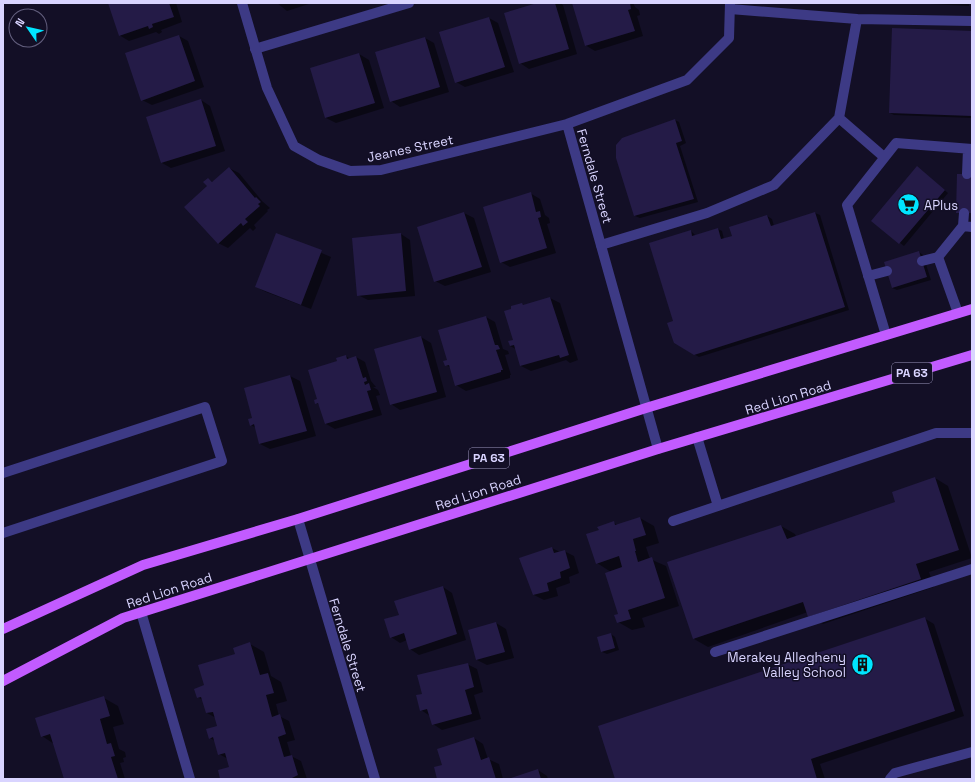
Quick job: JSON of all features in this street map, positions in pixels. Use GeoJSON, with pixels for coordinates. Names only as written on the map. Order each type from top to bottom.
{"type":"FeatureCollection","features":[{"type":"Feature","properties":{"kind":"main road","name":"PA 63"},"geometry":{"type":"LineString","coordinates":[[3,629],[143,565],[298,519],[646,408],[972,309]]}},
{"type":"Feature","properties":{"kind":"main road","name":"Red Lion Road"},"geometry":{"type":"LineString","coordinates":[[3,680],[123,618],[658,449],[972,355]]}},
{"type":"Feature","properties":{"kind":"street","name":"Jeanes Street"},"geometry":{"type":"LineString","coordinates":[[242,3],[267,88],[294,146],[319,160],[350,171],[381,170],[568,124]]}},
{"type":"Feature","properties":{"kind":"street"},"geometry":{"type":"LineString","coordinates":[[255,49],[409,3]]}},
{"type":"Feature","properties":{"kind":"street"},"geometry":{"type":"LineString","coordinates":[[730,6],[857,19],[972,21]]}},
{"type":"Feature","properties":{"kind":"street","name":"Ferndale Street"},"geometry":{"type":"LineString","coordinates":[[658,449],[568,124],[687,80],[729,38],[730,6]]}},
{"type":"Feature","properties":{"kind":"street"},"geometry":{"type":"LineString","coordinates":[[601,245],[706,213],[774,185],[838,118],[857,19]]}},
{"type":"Feature","properties":{"kind":"street"},"geometry":{"type":"LineString","coordinates":[[838,118],[884,157]]}},
{"type":"Feature","properties":{"kind":"street"},"geometry":{"type":"LineString","coordinates":[[886,335],[847,205],[896,142],[970,149],[966,174]]}},
{"type":"Feature","properties":{"kind":"street"},"geometry":{"type":"LineString","coordinates":[[922,261],[938,257],[967,227],[964,213]]}},
{"type":"Feature","properties":{"kind":"street"},"geometry":{"type":"LineString","coordinates":[[938,257],[958,313]]}},
{"type":"Feature","properties":{"kind":"street"},"geometry":{"type":"LineString","coordinates":[[868,276],[887,271]]}},
{"type":"Feature","properties":{"kind":"street"},"geometry":{"type":"LineString","coordinates":[[3,473],[205,407],[222,462],[3,533]]}},
{"type":"Feature","properties":{"kind":"street"},"geometry":{"type":"LineString","coordinates":[[673,521],[936,433],[972,433]]}},
{"type":"Feature","properties":{"kind":"street"},"geometry":{"type":"LineString","coordinates":[[697,437],[718,506]]}},
{"type":"Feature","properties":{"kind":"street","name":"Ferndale Street"},"geometry":{"type":"LineString","coordinates":[[298,519],[375,779]]}},
{"type":"Feature","properties":{"kind":"street"},"geometry":{"type":"LineString","coordinates":[[715,652],[972,569]]}},
{"type":"Feature","properties":{"kind":"street"},"geometry":{"type":"LineString","coordinates":[[141,612],[190,779]]}},
{"type":"Feature","properties":{"kind":"street"},"geometry":{"type":"LineString","coordinates":[[890,779],[895,773],[972,752]]}},
{"type":"Feature","properties":{"kind":"building"},"geometry":{"type":"Polygon","coordinates":[[[108,3],[169,3],[174,17],[152,24],[153,27],[149,29],[148,26],[119,36],[108,3]]]}},
{"type":"Feature","properties":{"kind":"building"},"geometry":{"type":"Polygon","coordinates":[[[537,3],[555,3],[569,49],[519,64],[504,13],[537,3]]]}},
{"type":"Feature","properties":{"kind":"building"},"geometry":{"type":"Polygon","coordinates":[[[572,3],[630,3],[631,9],[628,10],[635,31],[585,46],[572,3]]]}},
{"type":"Feature","properties":{"kind":"building"},"geometry":{"type":"Polygon","coordinates":[[[489,17],[505,67],[455,83],[439,32],[489,17]]]}},
{"type":"Feature","properties":{"kind":"building"},"geometry":{"type":"Polygon","coordinates":[[[892,28],[972,31],[972,116],[889,113],[892,28]]]}},
{"type":"Feature","properties":{"kind":"building"},"geometry":{"type":"Polygon","coordinates":[[[179,35],[195,81],[141,101],[125,53],[179,35]]]}},
{"type":"Feature","properties":{"kind":"building"},"geometry":{"type":"Polygon","coordinates":[[[425,37],[440,87],[390,102],[375,52],[425,37]]]}},
{"type":"Feature","properties":{"kind":"building"},"geometry":{"type":"Polygon","coordinates":[[[359,53],[375,103],[325,118],[310,68],[359,53]]]}},
{"type":"Feature","properties":{"kind":"building"},"geometry":{"type":"Polygon","coordinates":[[[201,99],[216,146],[161,163],[146,117],[201,99]]]}},
{"type":"Feature","properties":{"kind":"building"},"geometry":{"type":"Polygon","coordinates":[[[675,119],[682,141],[676,143],[694,199],[634,216],[616,158],[616,145],[622,138],[675,119]]]}},
{"type":"Feature","properties":{"kind":"building","name":"APlus"},"geometry":{"type":"Polygon","coordinates":[[[917,166],[945,190],[899,244],[871,221],[917,166]]]}},
{"type":"Feature","properties":{"kind":"building"},"geometry":{"type":"Polygon","coordinates":[[[229,167],[255,198],[256,197],[261,202],[258,204],[260,206],[245,219],[248,222],[243,226],[241,223],[218,244],[184,207],[207,186],[203,182],[208,178],[212,182],[229,167]]]}},
{"type":"Feature","properties":{"kind":"building"},"geometry":{"type":"Polygon","coordinates":[[[957,174],[972,174],[972,213],[956,213],[957,174]]]}},
{"type":"Feature","properties":{"kind":"building"},"geometry":{"type":"Polygon","coordinates":[[[531,192],[536,212],[540,211],[541,217],[538,218],[547,248],[500,263],[483,207],[531,192]]]}},
{"type":"Feature","properties":{"kind":"building"},"geometry":{"type":"Polygon","coordinates":[[[464,212],[482,267],[434,282],[417,227],[464,212]]]}},
{"type":"Feature","properties":{"kind":"building"},"geometry":{"type":"Polygon","coordinates":[[[815,212],[845,307],[694,355],[674,343],[667,323],[673,321],[649,243],[691,230],[692,236],[718,228],[721,239],[732,236],[729,227],[767,215],[771,226],[815,212]]]}},
{"type":"Feature","properties":{"kind":"building"},"geometry":{"type":"Polygon","coordinates":[[[276,233],[322,250],[301,305],[255,287],[276,233]]]}},
{"type":"Feature","properties":{"kind":"building"},"geometry":{"type":"Polygon","coordinates":[[[401,233],[406,291],[357,296],[352,238],[401,233]]]}},
{"type":"Feature","properties":{"kind":"building"},"geometry":{"type":"Polygon","coordinates":[[[919,251],[927,277],[892,288],[884,262],[919,251]]]}},
{"type":"Feature","properties":{"kind":"building"},"geometry":{"type":"Polygon","coordinates":[[[550,297],[569,355],[560,358],[559,355],[520,366],[514,345],[510,346],[508,341],[513,340],[504,311],[511,309],[511,306],[522,303],[523,305],[550,297]]]}},
{"type":"Feature","properties":{"kind":"building"},"geometry":{"type":"Polygon","coordinates":[[[486,316],[495,345],[498,345],[500,349],[496,350],[503,370],[501,370],[501,372],[455,386],[449,365],[445,366],[443,361],[447,360],[438,330],[486,316]]]}},
{"type":"Feature","properties":{"kind":"building"},"geometry":{"type":"Polygon","coordinates":[[[421,336],[437,392],[390,405],[374,349],[421,336]]]}},
{"type":"Feature","properties":{"kind":"building"},"geometry":{"type":"Polygon","coordinates":[[[346,355],[347,359],[356,356],[363,378],[366,377],[367,381],[364,382],[365,385],[369,383],[371,390],[367,391],[373,410],[325,424],[318,403],[315,404],[314,400],[317,399],[308,370],[337,361],[336,358],[346,355]]]}},
{"type":"Feature","properties":{"kind":"building"},"geometry":{"type":"Polygon","coordinates":[[[290,375],[307,431],[259,444],[254,424],[250,426],[248,419],[252,418],[244,388],[290,375]]]}},
{"type":"Feature","properties":{"kind":"building"},"geometry":{"type":"Polygon","coordinates":[[[935,477],[959,550],[916,564],[921,579],[808,617],[803,602],[693,639],[667,562],[781,525],[787,539],[895,502],[892,492],[935,477]]]}},
{"type":"Feature","properties":{"kind":"building"},"geometry":{"type":"Polygon","coordinates":[[[640,517],[646,535],[633,539],[638,562],[652,557],[665,598],[628,610],[631,619],[617,623],[614,615],[618,614],[605,573],[622,567],[619,556],[596,564],[586,534],[599,530],[597,527],[614,521],[615,525],[640,517]]]}},
{"type":"Feature","properties":{"kind":"building"},"geometry":{"type":"Polygon","coordinates":[[[552,547],[554,553],[565,550],[570,568],[560,572],[561,578],[547,583],[549,591],[533,595],[519,558],[552,547]]]}},
{"type":"Feature","properties":{"kind":"building"},"geometry":{"type":"Polygon","coordinates":[[[443,586],[457,634],[409,650],[404,633],[390,638],[384,619],[399,615],[394,601],[443,586]]]}},
{"type":"Feature","properties":{"kind":"building","name":"Merakey Allegheny Valley School"},"geometry":{"type":"Polygon","coordinates":[[[925,617],[955,711],[811,759],[817,779],[615,779],[598,726],[925,617]]]}},
{"type":"Feature","properties":{"kind":"building"},"geometry":{"type":"Polygon","coordinates":[[[496,622],[505,652],[476,660],[468,630],[496,622]]]}},
{"type":"Feature","properties":{"kind":"building"},"geometry":{"type":"Polygon","coordinates":[[[611,633],[615,648],[601,652],[597,637],[611,633]]]}},
{"type":"Feature","properties":{"kind":"building"},"geometry":{"type":"Polygon","coordinates":[[[250,642],[260,675],[268,673],[274,693],[266,695],[272,717],[280,714],[286,734],[278,737],[284,757],[292,755],[298,775],[290,779],[220,779],[218,770],[229,767],[225,753],[218,755],[213,737],[209,739],[206,729],[217,726],[213,712],[206,713],[201,697],[197,698],[194,689],[204,685],[198,665],[235,654],[233,648],[250,642]]]}},
{"type":"Feature","properties":{"kind":"building"},"geometry":{"type":"Polygon","coordinates":[[[468,663],[474,687],[465,690],[472,714],[432,725],[427,709],[420,711],[416,695],[422,694],[417,675],[468,663]]]}},
{"type":"Feature","properties":{"kind":"building"},"geometry":{"type":"Polygon","coordinates":[[[104,696],[110,716],[100,719],[107,744],[111,743],[115,756],[111,757],[118,779],[64,779],[50,734],[41,737],[35,718],[104,696]]]}},
{"type":"Feature","properties":{"kind":"building"},"geometry":{"type":"Polygon","coordinates":[[[474,737],[481,760],[489,757],[496,779],[437,779],[434,767],[442,765],[437,749],[474,737]]]}},
{"type":"Feature","properties":{"kind":"building"},"geometry":{"type":"Polygon","coordinates":[[[538,769],[541,779],[508,779],[538,769]]]}},
{"type":"Feature","properties":{"kind":"place","name":"APlus"},"geometry":{"type":"Point","coordinates":[908,205]}},
{"type":"Feature","properties":{"kind":"place","name":"Merakey Allegheny Valley School"},"geometry":{"type":"Point","coordinates":[862,664]}}]}
